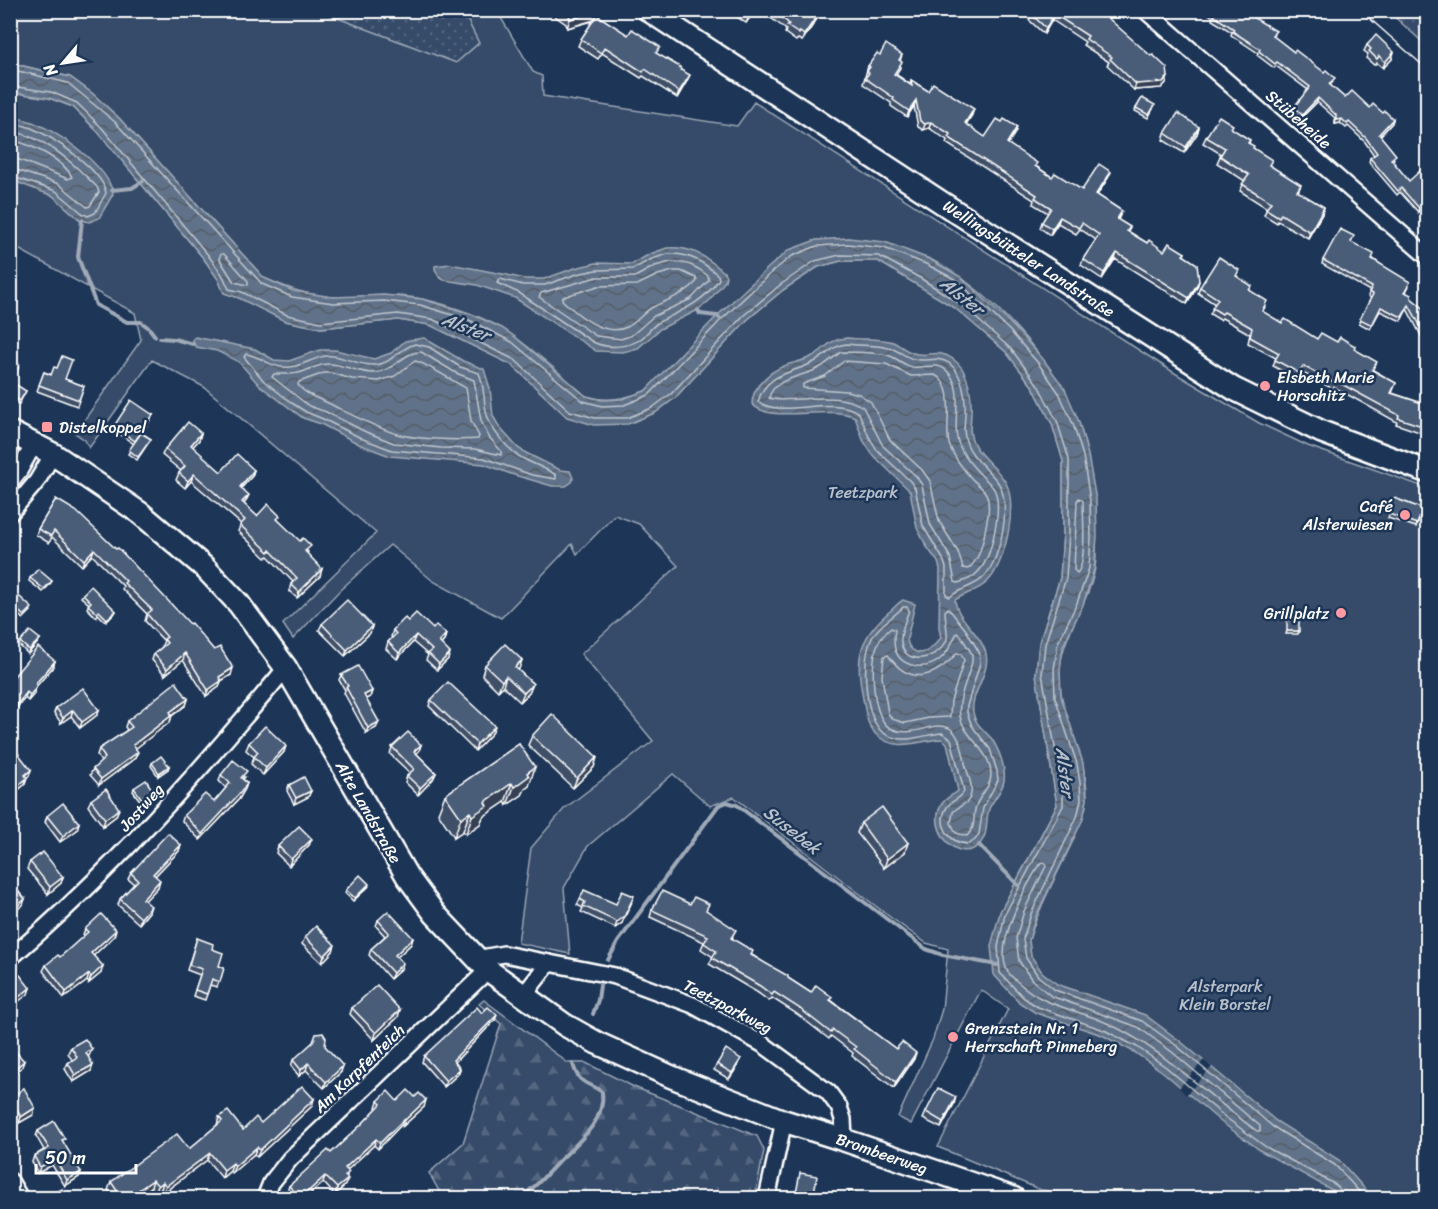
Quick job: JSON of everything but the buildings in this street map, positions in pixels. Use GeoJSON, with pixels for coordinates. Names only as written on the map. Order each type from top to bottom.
{"type":"FeatureCollection","features":[{"type":"Feature","properties":{"kind":"main road","name":"Wellingsbütteler Landstraße"},"geometry":{"type":"LineString","coordinates":[[648,10],[950,208],[1234,389],[1322,432],[1428,472]]}},
{"type":"Feature","properties":{"kind":"main road","name":"Alte Landstraße"},"geometry":{"type":"LineString","coordinates":[[10,432],[53,454],[140,513],[204,567],[239,604],[286,668],[394,856],[435,914],[482,964],[565,1025],[597,1043],[682,1082],[784,1122]]}},
{"type":"Feature","properties":{"kind":"main road","name":"Brombeerweg"},"geometry":{"type":"LineString","coordinates":[[784,1122],[844,1140],[1013,1198]]}},
{"type":"Feature","properties":{"kind":"street","name":"Stübeheide"},"geometry":{"type":"LineString","coordinates":[[1145,10],[1428,257]]}},
{"type":"Feature","properties":{"kind":"street"},"geometry":{"type":"LineString","coordinates":[[10,482],[34,444]]}},
{"type":"Feature","properties":{"kind":"street"},"geometry":{"type":"LineString","coordinates":[[10,513],[37,481],[53,454]]}},
{"type":"Feature","properties":{"kind":"street","name":"Jostweg"},"geometry":{"type":"LineString","coordinates":[[10,958],[90,887],[142,834],[286,668]]}},
{"type":"Feature","properties":{"kind":"street","name":"Teetzparkweg"},"geometry":{"type":"LineString","coordinates":[[482,964],[504,954],[615,976],[693,1005],[793,1064],[834,1098],[843,1119],[844,1140]]}},
{"type":"Feature","properties":{"kind":"street"},"geometry":{"type":"LineString","coordinates":[[523,996],[549,963]]}},
{"type":"Feature","properties":{"kind":"street","name":"Am Karpfenteich"},"geometry":{"type":"LineString","coordinates":[[265,1198],[271,1183],[290,1159],[482,964]]}},
{"type":"Feature","properties":{"kind":"street"},"geometry":{"type":"LineString","coordinates":[[767,1198],[784,1122]]}},
{"type":"Feature","properties":{"kind":"street"},"geometry":{"type":"LineString","coordinates":[[10,1181],[20,1198]]}},
{"type":"Feature","properties":{"kind":"green space"},"geometry":{"type":"Polygon","coordinates":[[[11,11],[319,11],[456,63],[479,43],[463,11],[497,11],[533,72],[542,76],[543,96],[737,126],[754,102],[1173,372],[1259,423],[1308,446],[1427,488],[1427,1198],[1108,1198],[1041,1190],[938,1147],[1008,1009],[981,990],[911,1124],[898,1117],[933,1039],[942,1009],[948,949],[926,943],[734,797],[710,806],[673,774],[588,846],[564,888],[570,954],[518,943],[531,848],[564,809],[653,741],[581,654],[678,566],[639,524],[615,515],[577,554],[572,544],[501,618],[433,581],[390,545],[340,590],[293,639],[283,624],[376,533],[204,387],[152,360],[89,448],[85,440],[75,433],[141,340],[135,313],[11,245],[10,92],[49,98],[73,107],[98,132],[204,259],[218,279],[224,293],[285,321],[321,328],[398,320],[430,325],[512,365],[546,397],[655,413],[675,398],[747,320],[783,290],[818,267],[841,261],[878,261],[955,308],[1006,352],[1033,387],[1052,424],[1063,461],[1063,533],[1060,578],[1039,643],[1036,674],[1057,805],[1000,912],[1029,940],[1081,822],[1087,798],[1082,764],[1062,700],[1060,666],[1067,640],[1092,581],[1096,560],[1096,527],[1086,450],[1078,421],[1068,398],[1054,375],[1018,329],[975,289],[929,259],[848,238],[645,391],[616,399],[586,396],[515,337],[470,313],[411,297],[316,295],[264,278],[119,118],[92,93],[70,77],[11,63],[11,11]]]}},
{"type":"Feature","properties":{"kind":"green space"},"geometry":{"type":"Polygon","coordinates":[[[319,11],[463,11],[479,43],[456,63],[319,11]]]}},
{"type":"Feature","properties":{"kind":"green space"},"geometry":{"type":"Polygon","coordinates":[[[1388,11],[1427,11],[1427,46],[1388,11]]]}},
{"type":"Feature","properties":{"kind":"green space"},"geometry":{"type":"Polygon","coordinates":[[[484,1000],[568,1063],[586,1063],[634,1087],[757,1136],[764,1150],[755,1198],[443,1198],[429,1173],[463,1143],[501,1024],[479,1004],[484,1000]]]}},
{"type":"Feature","properties":{"kind":"water","name":"Alster"},"geometry":{"type":"Polygon","coordinates":[[[10,63],[70,77],[92,93],[119,118],[264,278],[293,291],[333,297],[384,295],[422,299],[471,314],[502,328],[515,337],[586,396],[602,400],[622,399],[645,391],[717,316],[769,267],[789,250],[816,240],[848,238],[885,242],[929,259],[961,277],[1014,327],[1043,359],[1065,389],[1079,422],[1096,500],[1097,537],[1094,570],[1083,605],[1063,646],[1060,670],[1061,696],[1083,763],[1087,800],[1083,819],[1036,916],[1029,940],[1031,956],[1042,972],[1057,984],[1145,1015],[1180,1041],[1276,1121],[1339,1160],[1373,1198],[1340,1198],[1332,1190],[1263,1152],[1221,1122],[1163,1072],[1134,1052],[1102,1035],[1036,1013],[1020,1003],[994,975],[991,946],[1000,912],[1057,805],[1036,674],[1039,643],[1060,578],[1063,533],[1063,461],[1052,424],[1033,387],[1006,352],[955,308],[878,261],[841,261],[818,267],[783,290],[747,320],[675,398],[655,413],[628,424],[594,425],[567,417],[512,365],[430,325],[398,320],[321,328],[285,321],[224,293],[218,279],[204,259],[98,132],[73,107],[49,98],[11,92],[10,63]]]}},
{"type":"Feature","properties":{"kind":"water"},"geometry":{"type":"Polygon","coordinates":[[[11,117],[29,121],[53,132],[79,150],[102,172],[113,194],[99,218],[89,222],[79,219],[53,196],[11,180],[11,117]]]}},
{"type":"Feature","properties":{"kind":"water"},"geometry":{"type":"Polygon","coordinates":[[[667,248],[684,249],[705,257],[724,272],[725,281],[709,301],[698,310],[660,329],[638,348],[623,352],[596,351],[515,298],[477,285],[444,280],[439,277],[435,269],[435,266],[450,264],[524,279],[544,279],[596,263],[632,264],[667,248]]]}},
{"type":"Feature","properties":{"kind":"water"},"geometry":{"type":"Polygon","coordinates":[[[195,337],[255,349],[274,360],[289,361],[320,350],[335,350],[374,359],[391,353],[405,341],[424,338],[463,361],[484,369],[490,389],[493,416],[500,428],[518,448],[526,453],[560,470],[570,471],[572,482],[566,486],[552,486],[484,464],[390,456],[361,445],[321,424],[303,418],[259,385],[239,362],[217,351],[196,347],[192,340],[195,337]]]}},
{"type":"Feature","properties":{"kind":"water"},"geometry":{"type":"Polygon","coordinates":[[[847,338],[893,342],[913,353],[942,354],[953,359],[963,370],[970,391],[971,436],[977,449],[1006,483],[1009,493],[1011,506],[1008,535],[999,563],[987,582],[955,600],[960,613],[985,650],[986,666],[973,704],[973,712],[977,723],[997,748],[1004,776],[1001,789],[989,809],[983,840],[972,850],[963,851],[955,848],[947,842],[938,825],[941,805],[958,791],[947,743],[942,739],[894,744],[879,737],[868,722],[861,689],[859,664],[864,643],[878,623],[903,600],[915,604],[907,639],[912,650],[919,653],[926,651],[941,638],[939,628],[940,569],[917,528],[910,491],[872,454],[863,440],[855,417],[830,412],[772,413],[752,404],[758,386],[773,372],[811,357],[835,340],[847,338]]]}},
{"type":"Feature","properties":{"kind":"pier"},"geometry":{"type":"Polygon","coordinates":[[[1204,1060],[1212,1067],[1186,1095],[1179,1088],[1204,1060]]]}},
{"type":"Feature","properties":{"kind":"waterway"},"geometry":{"type":"LineString","coordinates":[[112,190],[132,188],[143,181]]}},
{"type":"Feature","properties":{"kind":"waterway"},"geometry":{"type":"LineString","coordinates":[[82,220],[78,257],[96,305],[127,322],[141,322],[155,336]]}},
{"type":"Feature","properties":{"kind":"waterway"},"geometry":{"type":"LineString","coordinates":[[698,310],[700,314],[717,316],[721,319]]}},
{"type":"Feature","properties":{"kind":"waterway"},"geometry":{"type":"LineString","coordinates":[[160,338],[193,344]]}},
{"type":"Feature","properties":{"kind":"waterway","name":"Susebek"},"geometry":{"type":"LineString","coordinates":[[608,960],[618,942],[718,806],[727,802],[737,805],[926,949],[943,955],[997,965]]}},
{"type":"Feature","properties":{"kind":"waterway"},"geometry":{"type":"LineString","coordinates":[[979,845],[1018,885]]}},
{"type":"Feature","properties":{"kind":"waterway","name":"Susebek"},"geometry":{"type":"LineString","coordinates":[[593,1014],[600,985]]}},
{"type":"Feature","properties":{"kind":"waterway","name":"Susebek"},"geometry":{"type":"LineString","coordinates":[[519,1198],[537,1184],[584,1137],[600,1111],[602,1092],[581,1080],[573,1064]]}},
{"type":"Feature","properties":{"kind":"tram line"},"geometry":{"type":"LineString","coordinates":[[1360,10],[1428,70]]}},
{"type":"Feature","properties":{"kind":"place","name":"Elsbeth Marie Horschitz"},"geometry":{"type":"Point","coordinates":[1265,386]}},
{"type":"Feature","properties":{"kind":"place","name":"Distelkoppel"},"geometry":{"type":"Point","coordinates":[47,427]}},
{"type":"Feature","properties":{"kind":"place","name":"Café Alsterwiesen"},"geometry":{"type":"Point","coordinates":[1405,515]}},
{"type":"Feature","properties":{"kind":"place","name":"Grillplatz"},"geometry":{"type":"Point","coordinates":[1341,613]}},
{"type":"Feature","properties":{"kind":"place","name":"Grenzstein Nr. 1 Herrschaft Pinneberg"},"geometry":{"type":"Point","coordinates":[953,1037]}},
{"type":"Feature","properties":{"kind":"park label","name":"Teetzpark"},"geometry":{"type":"Point","coordinates":[863,492]}},
{"type":"Feature","properties":{"kind":"park label","name":"Alsterpark Klein Borstel"},"geometry":{"type":"Point","coordinates":[1225,995]}}]}
